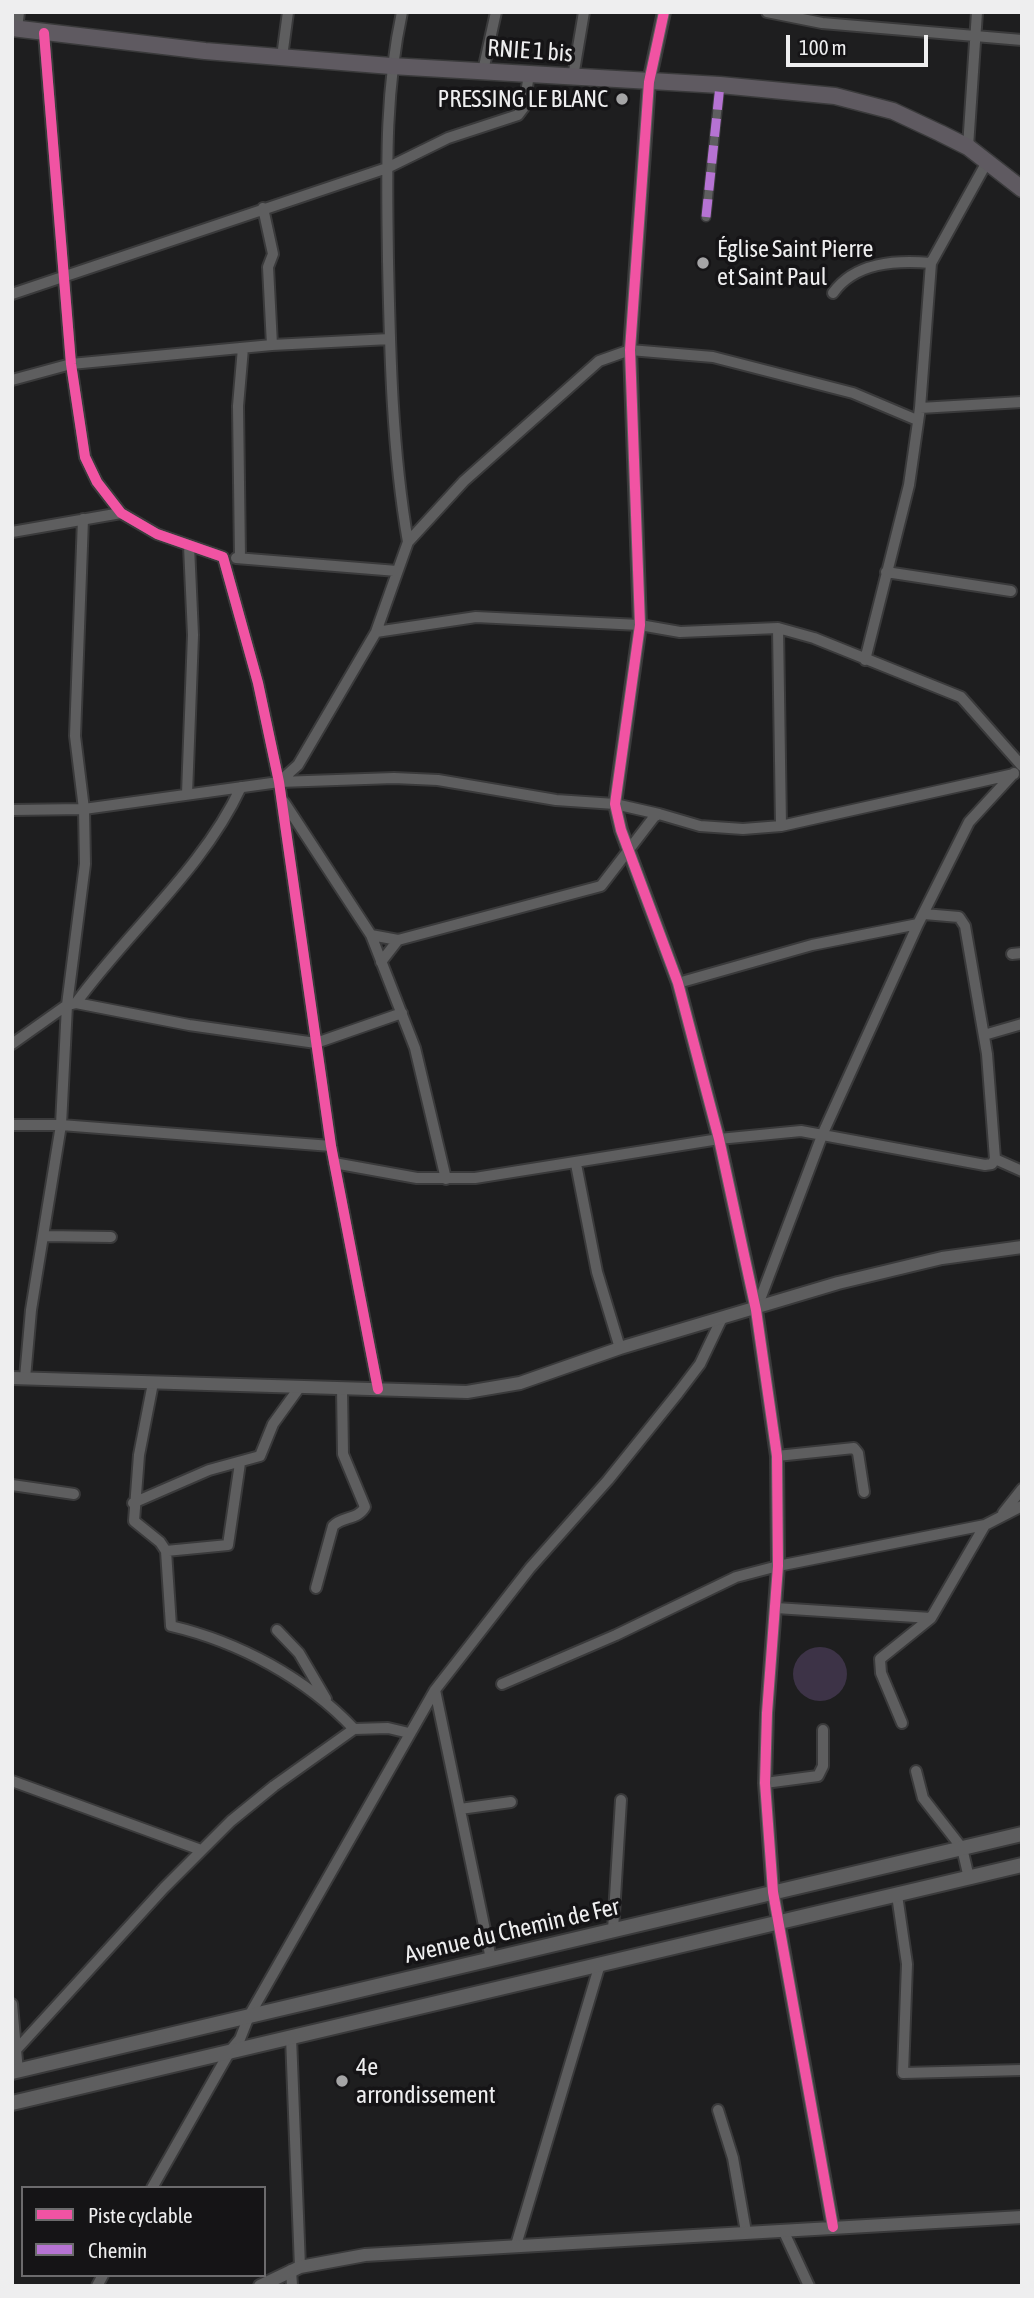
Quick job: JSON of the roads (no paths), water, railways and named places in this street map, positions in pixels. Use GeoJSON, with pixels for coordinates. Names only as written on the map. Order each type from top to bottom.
{"type":"FeatureCollection","features":[{"type":"Feature","properties":{"kind":"main road","name":"RNIE 1 bis"},"geometry":{"type":"LineString","coordinates":[[15,29],[127,44],[391,66],[720,85],[864,101],[968,146],[1022,188]]}},
{"type":"Feature","properties":{"kind":"main road","name":"Avenue du Chemin de Fer"},"geometry":{"type":"LineString","coordinates":[[15,2072],[1022,1834]]}},
{"type":"Feature","properties":{"kind":"main road"},"geometry":{"type":"LineString","coordinates":[[12,2103],[1022,1865]]}},
{"type":"Feature","properties":{"kind":"street"},"geometry":{"type":"LineString","coordinates":[[15,29],[19,12]]}},
{"type":"Feature","properties":{"kind":"street"},"geometry":{"type":"LineString","coordinates":[[282,57],[288,12]]}},
{"type":"Feature","properties":{"kind":"street"},"geometry":{"type":"LineString","coordinates":[[402,12],[391,66],[387,168],[390,339],[397,459],[408,542]]}},
{"type":"Feature","properties":{"kind":"street"},"geometry":{"type":"LineString","coordinates":[[483,71],[496,12]]}},
{"type":"Feature","properties":{"kind":"street"},"geometry":{"type":"LineString","coordinates":[[573,78],[584,12]]}},
{"type":"Feature","properties":{"kind":"street"},"geometry":{"type":"LineString","coordinates":[[664,12],[649,82],[630,350],[640,625],[615,804],[678,983],[719,1139],[756,1310],[778,1456],[778,1566],[767,1713],[765,1783],[773,1892],[833,2227]]}},
{"type":"Feature","properties":{"kind":"street"},"geometry":{"type":"LineString","coordinates":[[767,12],[822,23],[1022,40]]}},
{"type":"Feature","properties":{"kind":"street"},"geometry":{"type":"LineString","coordinates":[[968,146],[978,12]]}},
{"type":"Feature","properties":{"kind":"street"},"geometry":{"type":"LineString","coordinates":[[44,33],[71,364],[85,457],[97,482],[121,513],[157,534],[223,557],[397,571]]}},
{"type":"Feature","properties":{"kind":"street"},"geometry":{"type":"LineString","coordinates":[[12,294],[387,168],[448,138],[518,115],[524,107],[529,74]]}},
{"type":"Feature","properties":{"kind":"street"},"geometry":{"type":"LineString","coordinates":[[706,217],[720,85]]}},
{"type":"Feature","properties":{"kind":"street"},"geometry":{"type":"LineString","coordinates":[[865,660],[909,485],[920,408],[931,263],[987,162]]}},
{"type":"Feature","properties":{"kind":"street"},"geometry":{"type":"LineString","coordinates":[[263,208],[273,254],[268,267],[272,345]]}},
{"type":"Feature","properties":{"kind":"street"},"geometry":{"type":"LineString","coordinates":[[833,293],[841,282],[879,264],[931,263]]}},
{"type":"Feature","properties":{"kind":"street"},"geometry":{"type":"LineString","coordinates":[[12,380],[71,364],[272,345],[390,339]]}},
{"type":"Feature","properties":{"kind":"street"},"geometry":{"type":"LineString","coordinates":[[240,558],[239,406],[243,348]]}},
{"type":"Feature","properties":{"kind":"street"},"geometry":{"type":"LineString","coordinates":[[279,782],[298,765],[376,632],[408,542],[464,481],[599,361],[630,350],[713,357],[852,393],[917,420]]}},
{"type":"Feature","properties":{"kind":"street"},"geometry":{"type":"LineString","coordinates":[[920,408],[1022,402]]}},
{"type":"Feature","properties":{"kind":"street"},"geometry":{"type":"LineString","coordinates":[[12,532],[121,513]]}},
{"type":"Feature","properties":{"kind":"street"},"geometry":{"type":"LineString","coordinates":[[83,519],[75,736],[84,809],[85,864],[61,1125],[45,1236],[19,1378],[443,1392],[492,1388],[544,1376],[620,1348],[756,1310],[838,1283],[929,1261],[1022,1247]]}},
{"type":"Feature","properties":{"kind":"street"},"geometry":{"type":"LineString","coordinates":[[187,794],[193,635],[189,546]]}},
{"type":"Feature","properties":{"kind":"street"},"geometry":{"type":"LineString","coordinates":[[223,557],[258,683],[279,782],[331,1146],[378,1389]]}},
{"type":"Feature","properties":{"kind":"street"},"geometry":{"type":"LineString","coordinates":[[886,572],[1011,591]]}},
{"type":"Feature","properties":{"kind":"street"},"geometry":{"type":"LineString","coordinates":[[376,632],[476,617],[640,625],[680,632],[778,628],[814,638],[961,697],[1019,769]]}},
{"type":"Feature","properties":{"kind":"street"},"geometry":{"type":"LineString","coordinates":[[778,628],[781,826]]}},
{"type":"Feature","properties":{"kind":"street"},"geometry":{"type":"LineString","coordinates":[[12,810],[84,809],[279,782],[418,779],[569,802],[615,804],[700,826],[743,829],[781,826],[1019,769]]}},
{"type":"Feature","properties":{"kind":"street"},"geometry":{"type":"LineString","coordinates":[[756,1310],[823,1133],[918,924],[969,822],[1019,769]]}},
{"type":"Feature","properties":{"kind":"street"},"geometry":{"type":"LineString","coordinates":[[12,1044],[71,1004],[215,833],[242,787]]}},
{"type":"Feature","properties":{"kind":"street"},"geometry":{"type":"LineString","coordinates":[[282,800],[371,935],[417,1058],[446,1179]]}},
{"type":"Feature","properties":{"kind":"street"},"geometry":{"type":"LineString","coordinates":[[371,935],[398,940],[601,886],[659,814]]}},
{"type":"Feature","properties":{"kind":"street"},"geometry":{"type":"LineString","coordinates":[[925,914],[963,920],[984,1035],[994,1118],[995,1159]]}},
{"type":"Feature","properties":{"kind":"street"},"geometry":{"type":"LineString","coordinates":[[678,983],[812,945],[918,924]]}},
{"type":"Feature","properties":{"kind":"street"},"geometry":{"type":"LineString","coordinates":[[381,962],[398,940]]}},
{"type":"Feature","properties":{"kind":"street"},"geometry":{"type":"LineString","coordinates":[[71,1004],[189,1025],[316,1043],[402,1013]]}},
{"type":"Feature","properties":{"kind":"street"},"geometry":{"type":"LineString","coordinates":[[984,1035],[1022,1024]]}},
{"type":"Feature","properties":{"kind":"street"},"geometry":{"type":"LineString","coordinates":[[12,1125],[61,1125],[331,1146]]}},
{"type":"Feature","properties":{"kind":"street"},"geometry":{"type":"LineString","coordinates":[[334,1163],[417,1178],[475,1178],[576,1164],[719,1139],[801,1131],[985,1165],[995,1159]]}},
{"type":"Feature","properties":{"kind":"street"},"geometry":{"type":"LineString","coordinates":[[995,1159],[1022,1171]]}},
{"type":"Feature","properties":{"kind":"street"},"geometry":{"type":"LineString","coordinates":[[576,1164],[597,1272],[620,1348]]}},
{"type":"Feature","properties":{"kind":"street"},"geometry":{"type":"LineString","coordinates":[[45,1236],[111,1237]]}},
{"type":"Feature","properties":{"kind":"street"},"geometry":{"type":"LineString","coordinates":[[153,2186],[240,2039],[249,2016],[435,1690],[522,1578],[608,1480],[678,1393],[700,1364],[721,1320]]}},
{"type":"Feature","properties":{"kind":"street"},"geometry":{"type":"LineString","coordinates":[[153,1383],[139,1455],[135,1521],[160,1542],[166,1551],[171,1626],[233,1645],[326,1699]]}},
{"type":"Feature","properties":{"kind":"street"},"geometry":{"type":"LineString","coordinates":[[134,1503],[209,1470],[240,1463],[264,1452],[273,1424],[299,1388]]}},
{"type":"Feature","properties":{"kind":"street"},"geometry":{"type":"LineString","coordinates":[[316,1588],[333,1526],[337,1521],[358,1515],[365,1507],[344,1460],[342,1388]]}},
{"type":"Feature","properties":{"kind":"street"},"geometry":{"type":"LineString","coordinates":[[778,1456],[854,1448],[858,1452],[864,1492]]}},
{"type":"Feature","properties":{"kind":"street"},"geometry":{"type":"LineString","coordinates":[[166,1551],[228,1545],[240,1463]]}},
{"type":"Feature","properties":{"kind":"street"},"geometry":{"type":"LineString","coordinates":[[12,1485],[74,1494]]}},
{"type":"Feature","properties":{"kind":"street"},"geometry":{"type":"LineString","coordinates":[[1002,1515],[1022,1489]]}},
{"type":"Feature","properties":{"kind":"street"},"geometry":{"type":"LineString","coordinates":[[502,1684],[616,1635],[736,1577],[778,1566],[985,1525],[1022,1506]]}},
{"type":"Feature","properties":{"kind":"street"},"geometry":{"type":"LineString","coordinates":[[902,1723],[881,1673],[880,1658],[932,1618],[985,1525]]}},
{"type":"Feature","properties":{"kind":"street"},"geometry":{"type":"LineString","coordinates":[[776,1608],[932,1618]]}},
{"type":"Feature","properties":{"kind":"street"},"geometry":{"type":"LineString","coordinates":[[276,1629],[299,1653],[326,1699],[354,1729]]}},
{"type":"Feature","properties":{"kind":"street"},"geometry":{"type":"LineString","coordinates":[[435,1690],[491,1959]]}},
{"type":"Feature","properties":{"kind":"street"},"geometry":{"type":"LineString","coordinates":[[16,2050],[201,1850],[274,1786],[354,1729],[388,1728],[409,1733]]}},
{"type":"Feature","properties":{"kind":"street"},"geometry":{"type":"LineString","coordinates":[[765,1783],[818,1776],[823,1766],[823,1730]]}},
{"type":"Feature","properties":{"kind":"street"},"geometry":{"type":"LineString","coordinates":[[916,1771],[923,1798],[962,1848],[969,1878]]}},
{"type":"Feature","properties":{"kind":"street"},"geometry":{"type":"LineString","coordinates":[[12,1781],[89,1806],[201,1850]]}},
{"type":"Feature","properties":{"kind":"street"},"geometry":{"type":"LineString","coordinates":[[613,1930],[621,1800]]}},
{"type":"Feature","properties":{"kind":"street"},"geometry":{"type":"LineString","coordinates":[[460,1809],[511,1801]]}},
{"type":"Feature","properties":{"kind":"street"},"geometry":{"type":"LineString","coordinates":[[897,1895],[907,1964],[903,2073],[1022,2070]]}},
{"type":"Feature","properties":{"kind":"street"},"geometry":{"type":"LineString","coordinates":[[516,2245],[600,1964]]}},
{"type":"Feature","properties":{"kind":"street"},"geometry":{"type":"LineString","coordinates":[[12,2004],[15,2072]]}},
{"type":"Feature","properties":{"kind":"street"},"geometry":{"type":"LineString","coordinates":[[291,2037],[296,2268],[292,2286]]}},
{"type":"Feature","properties":{"kind":"street"},"geometry":{"type":"LineString","coordinates":[[718,2110],[733,2158],[746,2232]]}},
{"type":"Feature","properties":{"kind":"street"},"geometry":{"type":"LineString","coordinates":[[260,2286],[296,2268],[365,2255],[1022,2217]]}},
{"type":"Feature","properties":{"kind":"street"},"geometry":{"type":"LineString","coordinates":[[783,2230],[809,2286]]}},
{"type":"Feature","properties":{"kind":"place","name":"PRESSING LE BLANC"},"geometry":{"type":"Point","coordinates":[622,99]}},
{"type":"Feature","properties":{"kind":"place","name":"Église Saint Pierre et Saint Paul"},"geometry":{"type":"Point","coordinates":[703,263]}},
{"type":"Feature","properties":{"kind":"place","name":"4e arrondissement"},"geometry":{"type":"Point","coordinates":[342,2081]}}]}
